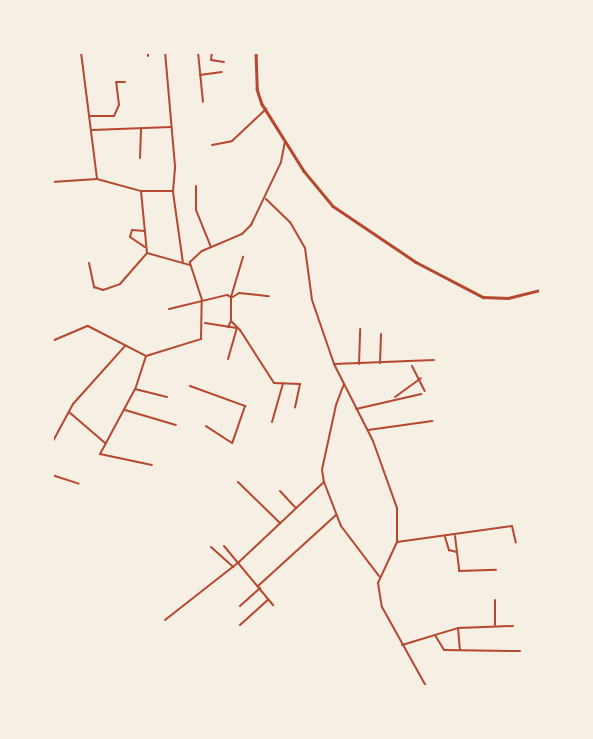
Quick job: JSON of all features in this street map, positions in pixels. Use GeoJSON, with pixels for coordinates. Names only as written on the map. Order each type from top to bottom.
{"type":"FeatureCollection","features":[{"type":"Feature","properties":{"kind":"main road"},"geometry":{"type":"LineString","coordinates":[[256,52],[257,89],[266,109],[285,142],[333,206],[416,262],[483,297],[508,298],[540,290]]}},
{"type":"Feature","properties":{"kind":"street"},"geometry":{"type":"LineString","coordinates":[[81,52],[97,179]]}},
{"type":"Feature","properties":{"kind":"street"},"geometry":{"type":"LineString","coordinates":[[165,52],[171,127],[173,191],[183,263]]}},
{"type":"Feature","properties":{"kind":"street"},"geometry":{"type":"LineString","coordinates":[[198,52],[203,102]]}},
{"type":"Feature","properties":{"kind":"street"},"geometry":{"type":"LineString","coordinates":[[212,52],[210,60],[224,62]]}},
{"type":"Feature","properties":{"kind":"street"},"geometry":{"type":"LineString","coordinates":[[200,75],[222,72]]}},
{"type":"Feature","properties":{"kind":"street"},"geometry":{"type":"LineString","coordinates":[[90,116],[114,116],[119,105],[116,82],[125,82]]}},
{"type":"Feature","properties":{"kind":"street"},"geometry":{"type":"LineString","coordinates":[[212,144],[232,141],[266,109]]}},
{"type":"Feature","properties":{"kind":"street"},"geometry":{"type":"LineString","coordinates":[[92,130],[171,127]]}},
{"type":"Feature","properties":{"kind":"street"},"geometry":{"type":"LineString","coordinates":[[140,158],[141,128]]}},
{"type":"Feature","properties":{"kind":"street"},"geometry":{"type":"LineString","coordinates":[[190,265],[211,246],[242,234],[266,199],[285,142]]}},
{"type":"Feature","properties":{"kind":"street"},"geometry":{"type":"LineString","coordinates":[[52,182],[97,179],[141,191],[173,191]]}},
{"type":"Feature","properties":{"kind":"street"},"geometry":{"type":"LineString","coordinates":[[196,186],[196,210],[211,246]]}},
{"type":"Feature","properties":{"kind":"street"},"geometry":{"type":"LineString","coordinates":[[141,191],[147,253]]}},
{"type":"Feature","properties":{"kind":"street"},"geometry":{"type":"LineString","coordinates":[[266,199],[290,222],[305,248],[312,300],[334,364],[367,430],[397,508],[397,542],[379,576]]}},
{"type":"Feature","properties":{"kind":"street"},"geometry":{"type":"LineString","coordinates":[[145,231],[132,230],[130,237],[145,247]]}},
{"type":"Feature","properties":{"kind":"street"},"geometry":{"type":"LineString","coordinates":[[147,253],[190,265]]}},
{"type":"Feature","properties":{"kind":"street"},"geometry":{"type":"LineString","coordinates":[[89,263],[94,287],[102,290],[120,284],[147,253]]}},
{"type":"Feature","properties":{"kind":"street"},"geometry":{"type":"LineString","coordinates":[[228,327],[231,321],[231,297],[244,256]]}},
{"type":"Feature","properties":{"kind":"street"},"geometry":{"type":"LineString","coordinates":[[52,341],[88,326],[146,356],[201,339],[204,322],[202,300],[190,265]]}},
{"type":"Feature","properties":{"kind":"street"},"geometry":{"type":"LineString","coordinates":[[169,309],[202,300],[231,297],[239,293],[270,296]]}},
{"type":"Feature","properties":{"kind":"street"},"geometry":{"type":"LineString","coordinates":[[231,321],[274,383],[300,384],[295,407]]}},
{"type":"Feature","properties":{"kind":"street"},"geometry":{"type":"LineString","coordinates":[[204,322],[237,328]]}},
{"type":"Feature","properties":{"kind":"street"},"geometry":{"type":"LineString","coordinates":[[228,359],[237,328]]}},
{"type":"Feature","properties":{"kind":"street"},"geometry":{"type":"LineString","coordinates":[[360,329],[360,364]]}},
{"type":"Feature","properties":{"kind":"street"},"geometry":{"type":"LineString","coordinates":[[380,363],[381,334]]}},
{"type":"Feature","properties":{"kind":"street"},"geometry":{"type":"LineString","coordinates":[[52,443],[69,411],[126,345]]}},
{"type":"Feature","properties":{"kind":"street"},"geometry":{"type":"LineString","coordinates":[[146,356],[135,389],[100,454],[152,465]]}},
{"type":"Feature","properties":{"kind":"street"},"geometry":{"type":"LineString","coordinates":[[334,364],[434,360]]}},
{"type":"Feature","properties":{"kind":"street"},"geometry":{"type":"LineString","coordinates":[[412,366],[425,391]]}},
{"type":"Feature","properties":{"kind":"street"},"geometry":{"type":"LineString","coordinates":[[393,399],[420,379]]}},
{"type":"Feature","properties":{"kind":"street"},"geometry":{"type":"LineString","coordinates":[[272,422],[283,384]]}},
{"type":"Feature","properties":{"kind":"street"},"geometry":{"type":"LineString","coordinates":[[344,384],[336,404],[322,470],[324,482],[336,514],[379,576],[382,606],[426,686]]}},
{"type":"Feature","properties":{"kind":"street"},"geometry":{"type":"LineString","coordinates":[[190,386],[245,406],[232,443],[206,426]]}},
{"type":"Feature","properties":{"kind":"street"},"geometry":{"type":"LineString","coordinates":[[135,389],[167,396]]}},
{"type":"Feature","properties":{"kind":"street"},"geometry":{"type":"LineString","coordinates":[[356,409],[421,394]]}},
{"type":"Feature","properties":{"kind":"street"},"geometry":{"type":"LineString","coordinates":[[125,410],[176,425]]}},
{"type":"Feature","properties":{"kind":"street"},"geometry":{"type":"LineString","coordinates":[[69,411],[105,443]]}},
{"type":"Feature","properties":{"kind":"street"},"geometry":{"type":"LineString","coordinates":[[367,430],[432,421]]}},
{"type":"Feature","properties":{"kind":"street"},"geometry":{"type":"LineString","coordinates":[[52,433],[56,436]]}},
{"type":"Feature","properties":{"kind":"street"},"geometry":{"type":"LineString","coordinates":[[52,475],[79,484]]}},
{"type":"Feature","properties":{"kind":"street"},"geometry":{"type":"LineString","coordinates":[[238,482],[280,523]]}},
{"type":"Feature","properties":{"kind":"street"},"geometry":{"type":"LineString","coordinates":[[165,620],[239,562],[324,482]]}},
{"type":"Feature","properties":{"kind":"street"},"geometry":{"type":"LineString","coordinates":[[280,491],[296,508]]}},
{"type":"Feature","properties":{"kind":"street"},"geometry":{"type":"LineString","coordinates":[[240,606],[336,514]]}},
{"type":"Feature","properties":{"kind":"street"},"geometry":{"type":"LineString","coordinates":[[397,542],[512,526],[516,543]]}},
{"type":"Feature","properties":{"kind":"street"},"geometry":{"type":"LineString","coordinates":[[454,535],[459,571],[496,570]]}},
{"type":"Feature","properties":{"kind":"street"},"geometry":{"type":"LineString","coordinates":[[445,536],[449,550],[457,552]]}},
{"type":"Feature","properties":{"kind":"street"},"geometry":{"type":"LineString","coordinates":[[224,546],[273,605]]}},
{"type":"Feature","properties":{"kind":"street"},"geometry":{"type":"LineString","coordinates":[[211,547],[233,567]]}},
{"type":"Feature","properties":{"kind":"street"},"geometry":{"type":"LineString","coordinates":[[240,625],[269,599]]}},
{"type":"Feature","properties":{"kind":"street"},"geometry":{"type":"LineString","coordinates":[[495,600],[495,625]]}},
{"type":"Feature","properties":{"kind":"street"},"geometry":{"type":"LineString","coordinates":[[402,644],[458,628],[495,625],[513,626]]}},
{"type":"Feature","properties":{"kind":"street"},"geometry":{"type":"LineString","coordinates":[[458,628],[460,650]]}},
{"type":"Feature","properties":{"kind":"street"},"geometry":{"type":"LineString","coordinates":[[435,635],[444,650],[520,651]]}}]}
